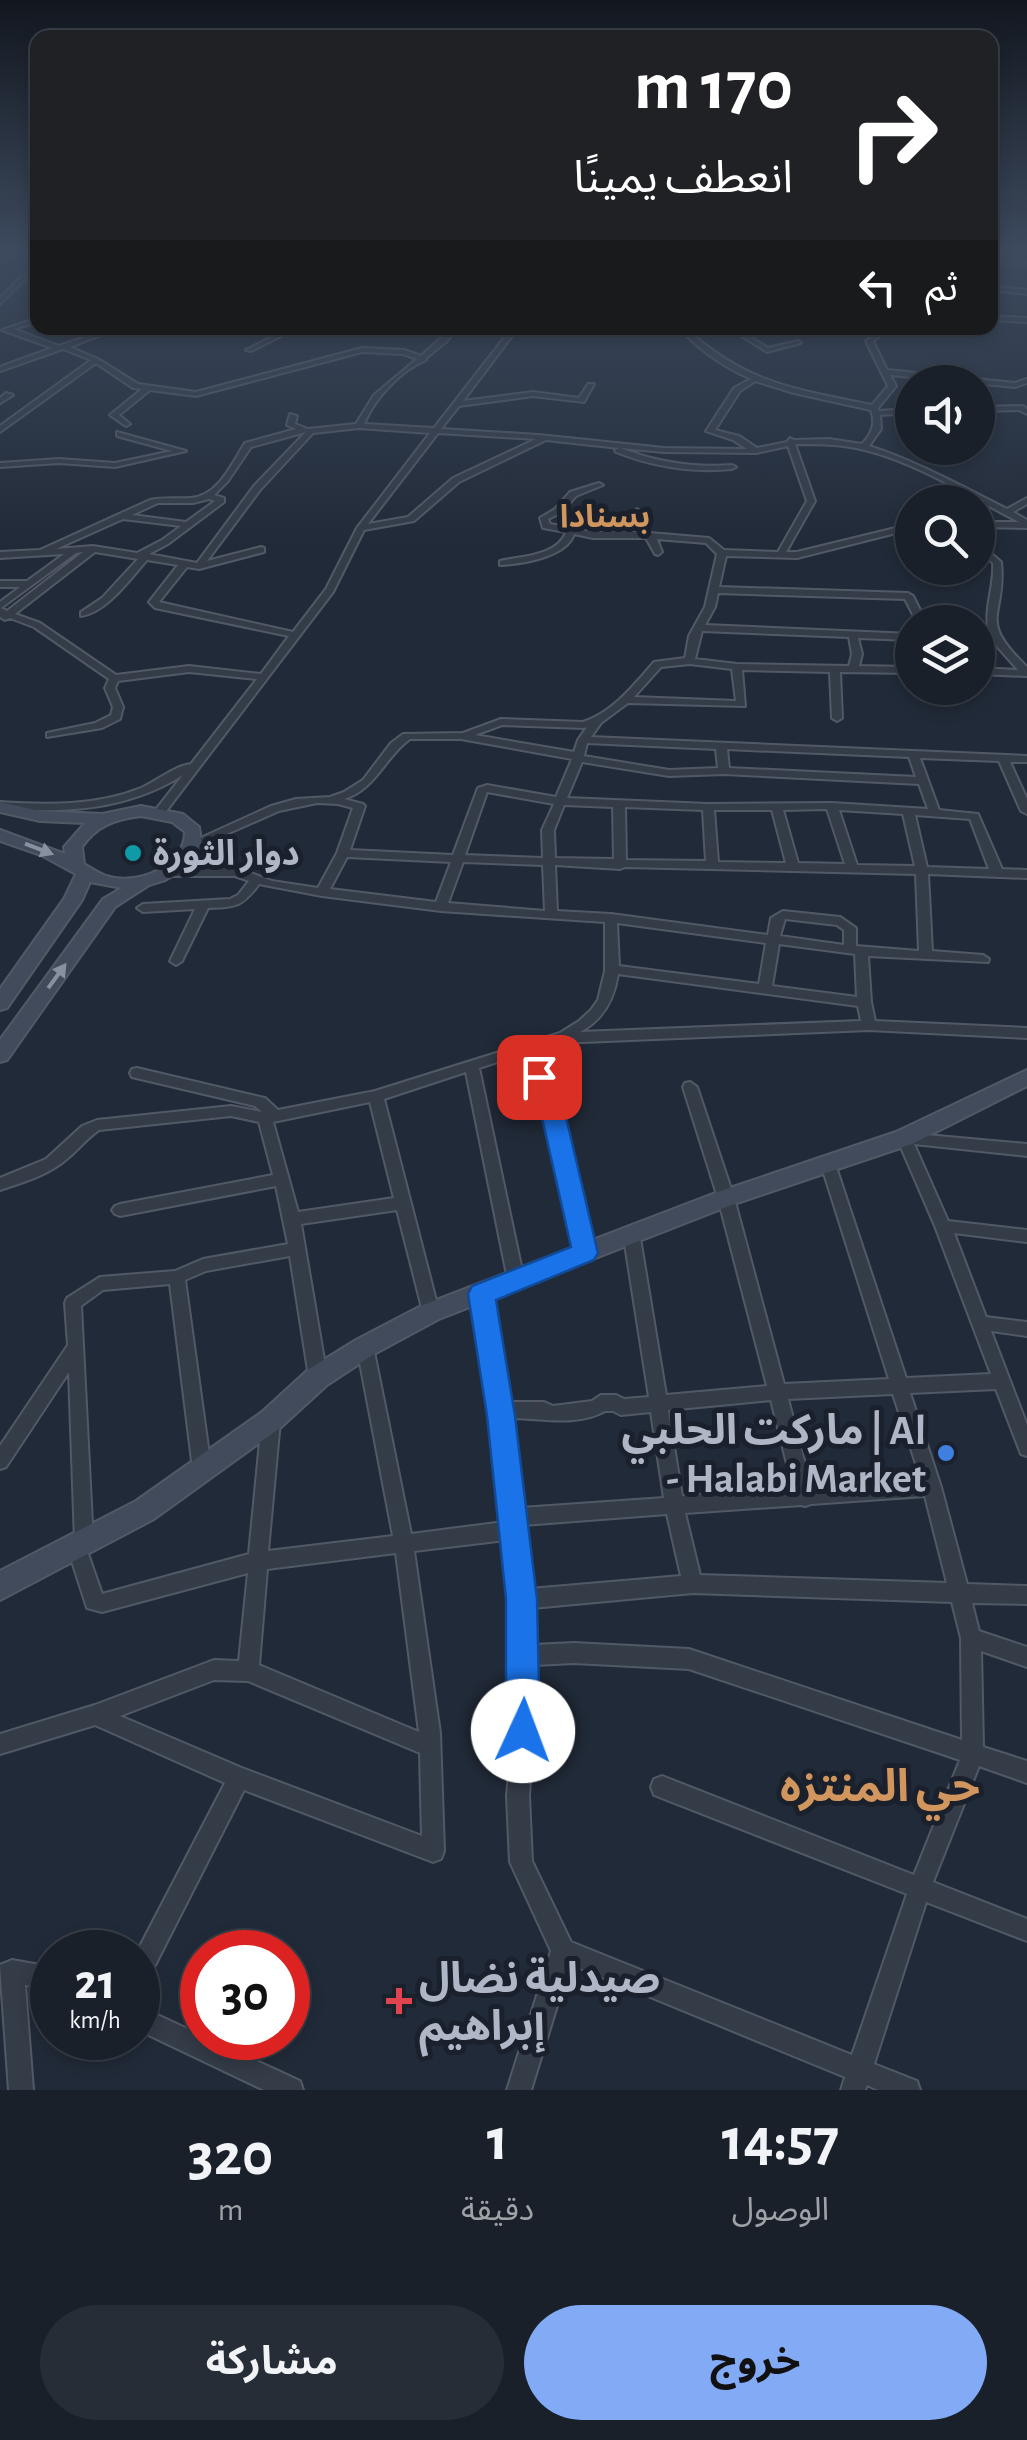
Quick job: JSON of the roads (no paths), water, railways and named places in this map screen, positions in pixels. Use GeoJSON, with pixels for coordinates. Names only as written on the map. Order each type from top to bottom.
{"type":"FeatureCollection","features":[{"type":"Feature","properties":{"kind":"main road"},"geometry":{"type":"LineString","coordinates":[[0,806],[40,816],[104,819]]}},
{"type":"Feature","properties":{"kind":"main road"},"geometry":{"type":"LineString","coordinates":[[0,1003],[73,900],[80,870],[73,846],[89,827],[122,813],[160,812],[188,823],[195,833],[192,854],[171,872],[109,904],[0,1055]]}},
{"type":"Feature","properties":{"kind":"main road"},"geometry":{"type":"LineString","coordinates":[[0,835],[47,851],[113,883],[152,879]]}},
{"type":"Feature","properties":{"kind":"main road"},"geometry":{"type":"LineString","coordinates":[[0,1586],[144,1510],[271,1420],[318,1377],[431,1312],[632,1238],[726,1198],[904,1138],[1027,1077]]}},
{"type":"Feature","properties":{"kind":"street"},"geometry":{"type":"LineString","coordinates":[[0,369],[50,351]]}},
{"type":"Feature","properties":{"kind":"street"},"geometry":{"type":"LineString","coordinates":[[70,351],[96,360],[136,386],[204,393],[225,384],[365,351]]}},
{"type":"Feature","properties":{"kind":"street"},"geometry":{"type":"LineString","coordinates":[[387,351],[424,359]]}},
{"type":"Feature","properties":{"kind":"street"},"geometry":{"type":"LineString","coordinates":[[359,426],[372,401],[396,376],[433,351]]}},
{"type":"Feature","properties":{"kind":"street"},"geometry":{"type":"LineString","coordinates":[[160,812],[330,590],[362,528],[498,351]]}},
{"type":"Feature","properties":{"kind":"street"},"geometry":{"type":"LineString","coordinates":[[706,351],[752,381],[875,410],[895,411]]}},
{"type":"Feature","properties":{"kind":"street"},"geometry":{"type":"LineString","coordinates":[[874,351],[892,386],[875,410]]}},
{"type":"Feature","properties":{"kind":"street"},"geometry":{"type":"LineString","coordinates":[[0,430],[96,360]]}},
{"type":"Feature","properties":{"kind":"street"},"geometry":{"type":"LineString","coordinates":[[885,372],[1015,385],[1027,380]]}},
{"type":"Feature","properties":{"kind":"street"},"geometry":{"type":"LineString","coordinates":[[752,381],[736,390],[710,431],[736,438],[756,452]]}},
{"type":"Feature","properties":{"kind":"street"},"geometry":{"type":"LineString","coordinates":[[456,404],[533,394],[582,400],[592,386]]}},
{"type":"Feature","properties":{"kind":"street"},"geometry":{"type":"LineString","coordinates":[[126,424],[114,415],[148,388]]}},
{"type":"Feature","properties":{"kind":"street"},"geometry":{"type":"LineString","coordinates":[[0,390],[9,395],[0,401]]}},
{"type":"Feature","properties":{"kind":"street"},"geometry":{"type":"LineString","coordinates":[[995,409],[1020,408],[1027,412]]}},
{"type":"Feature","properties":{"kind":"street"},"geometry":{"type":"LineString","coordinates":[[864,447],[877,433],[880,422],[875,410]]}},
{"type":"Feature","properties":{"kind":"street"},"geometry":{"type":"LineString","coordinates":[[294,416],[292,425],[307,430]]}},
{"type":"Feature","properties":{"kind":"street"},"geometry":{"type":"LineString","coordinates":[[42,552],[168,498],[192,501],[208,496],[236,468],[248,446],[307,430],[359,426],[664,450],[756,452],[790,440],[829,438],[906,461],[1027,524]]}},
{"type":"Feature","properties":{"kind":"street"},"geometry":{"type":"LineString","coordinates":[[199,566],[257,488],[307,430]]}},
{"type":"Feature","properties":{"kind":"street"},"geometry":{"type":"LineString","coordinates":[[0,465],[59,461],[115,464],[182,451],[120,434]]}},
{"type":"Feature","properties":{"kind":"street"},"geometry":{"type":"LineString","coordinates":[[362,528],[411,520],[456,480],[545,438]]}},
{"type":"Feature","properties":{"kind":"street"},"geometry":{"type":"LineString","coordinates":[[781,554],[810,501],[790,440]]}},
{"type":"Feature","properties":{"kind":"street"},"geometry":{"type":"LineString","coordinates":[[611,443],[657,465],[704,470],[732,466]]}},
{"type":"Feature","properties":{"kind":"street"},"geometry":{"type":"LineString","coordinates":[[599,485],[574,494],[544,518],[546,526],[709,541],[722,553],[781,554],[837,547],[895,531]]}},
{"type":"Feature","properties":{"kind":"street"},"geometry":{"type":"LineString","coordinates":[[84,614],[105,600],[142,556],[221,500],[208,496]]}},
{"type":"Feature","properties":{"kind":"street"},"geometry":{"type":"LineString","coordinates":[[1006,512],[1027,500]]}},
{"type":"Feature","properties":{"kind":"street"},"geometry":{"type":"LineString","coordinates":[[637,512],[658,552]]}},
{"type":"Feature","properties":{"kind":"street"},"geometry":{"type":"LineString","coordinates":[[120,516],[185,524]]}},
{"type":"Feature","properties":{"kind":"street"},"geometry":{"type":"LineString","coordinates":[[995,525],[1027,524]]}},
{"type":"Feature","properties":{"kind":"street"},"geometry":{"type":"LineString","coordinates":[[502,563],[553,552],[568,541],[571,530]]}},
{"type":"Feature","properties":{"kind":"street"},"geometry":{"type":"LineString","coordinates":[[0,551],[93,549],[199,566],[261,550]]}},
{"type":"Feature","properties":{"kind":"street"},"geometry":{"type":"LineString","coordinates":[[2,613],[93,549]]}},
{"type":"Feature","properties":{"kind":"street"},"geometry":{"type":"LineString","coordinates":[[2,613],[29,584],[74,550]]}},
{"type":"Feature","properties":{"kind":"street"},"geometry":{"type":"LineString","coordinates":[[690,661],[698,628],[715,590],[722,553]]}},
{"type":"Feature","properties":{"kind":"street"},"geometry":{"type":"LineString","coordinates":[[995,561],[999,592],[990,617],[998,640],[1027,673]]}},
{"type":"Feature","properties":{"kind":"street"},"geometry":{"type":"LineString","coordinates":[[184,564],[154,602],[158,606],[296,635]]}},
{"type":"Feature","properties":{"kind":"street"},"geometry":{"type":"LineString","coordinates":[[0,584],[29,584]]}},
{"type":"Feature","properties":{"kind":"street"},"geometry":{"type":"LineString","coordinates":[[715,590],[908,596],[912,605]]}},
{"type":"Feature","properties":{"kind":"street"},"geometry":{"type":"LineString","coordinates":[[2,613],[37,626],[114,678],[189,668],[265,677]]}},
{"type":"Feature","properties":{"kind":"street"},"geometry":{"type":"LineString","coordinates":[[698,628],[895,636]]}},
{"type":"Feature","properties":{"kind":"street"},"geometry":{"type":"LineString","coordinates":[[854,634],[854,666]]}},
{"type":"Feature","properties":{"kind":"street"},"geometry":{"type":"LineString","coordinates":[[464,736],[501,722],[584,725],[596,721],[626,700],[658,664],[690,661],[736,668],[895,669]]}},
{"type":"Feature","properties":{"kind":"street"},"geometry":{"type":"LineString","coordinates":[[626,700],[741,704],[736,668]]}},
{"type":"Feature","properties":{"kind":"street"},"geometry":{"type":"LineString","coordinates":[[835,668],[837,718]]}},
{"type":"Feature","properties":{"kind":"street"},"geometry":{"type":"LineString","coordinates":[[995,672],[1027,673]]}},
{"type":"Feature","properties":{"kind":"street"},"geometry":{"type":"LineString","coordinates":[[52,735],[98,726],[116,716],[118,707],[110,688],[114,678]]}},
{"type":"Feature","properties":{"kind":"street"},"geometry":{"type":"LineString","coordinates":[[551,915],[548,830],[583,740],[596,721]]}},
{"type":"Feature","properties":{"kind":"street"},"geometry":{"type":"LineString","coordinates":[[196,844],[282,806],[347,795],[368,782],[395,745],[407,736],[464,736],[659,772],[724,771],[924,781]]}},
{"type":"Feature","properties":{"kind":"street"},"geometry":{"type":"LineString","coordinates":[[583,740],[1027,759]]}},
{"type":"Feature","properties":{"kind":"street"},"geometry":{"type":"LineString","coordinates":[[721,747],[724,771]]}},
{"type":"Feature","properties":{"kind":"street"},"geometry":{"type":"LineString","coordinates":[[864,753],[869,776]]}},
{"type":"Feature","properties":{"kind":"street"},"geometry":{"type":"LineString","coordinates":[[914,754],[935,814]]}},
{"type":"Feature","properties":{"kind":"street"},"geometry":{"type":"LineString","coordinates":[[1002,758],[1027,811]]}},
{"type":"Feature","properties":{"kind":"street"},"geometry":{"type":"LineString","coordinates":[[0,806],[55,808],[105,804],[157,786],[196,761]]}},
{"type":"Feature","properties":{"kind":"street"},"geometry":{"type":"LineString","coordinates":[[1010,776],[1027,782]]}},
{"type":"Feature","properties":{"kind":"street"},"geometry":{"type":"LineString","coordinates":[[441,907],[482,790],[558,801],[708,807],[832,806],[974,816],[996,873]]}},
{"type":"Feature","properties":{"kind":"street"},"geometry":{"type":"LineString","coordinates":[[322,892],[343,854],[358,806],[326,798]]}},
{"type":"Feature","properties":{"kind":"street"},"geometry":{"type":"LineString","coordinates":[[619,803],[620,865]]}},
{"type":"Feature","properties":{"kind":"street"},"geometry":{"type":"LineString","coordinates":[[832,806],[852,867]]}},
{"type":"Feature","properties":{"kind":"street"},"geometry":{"type":"LineString","coordinates":[[708,807],[712,864]]}},
{"type":"Feature","properties":{"kind":"street"},"geometry":{"type":"LineString","coordinates":[[778,808],[794,867]]}},
{"type":"Feature","properties":{"kind":"street"},"geometry":{"type":"LineString","coordinates":[[910,814],[922,870],[926,956]]}},
{"type":"Feature","properties":{"kind":"street"},"geometry":{"type":"LineString","coordinates":[[196,844],[236,872],[256,880],[322,892],[441,907],[611,918],[856,950],[983,960]]}},
{"type":"Feature","properties":{"kind":"street"},"geometry":{"type":"LineString","coordinates":[[343,854],[1027,874]]}},
{"type":"Feature","properties":{"kind":"street"},"geometry":{"type":"LineString","coordinates":[[171,872],[236,872]]}},
{"type":"Feature","properties":{"kind":"street"},"geometry":{"type":"LineString","coordinates":[[142,908],[233,903],[256,880]]}},
{"type":"Feature","properties":{"kind":"street"},"geometry":{"type":"LineString","coordinates":[[176,960],[203,906]]}},
{"type":"Feature","properties":{"kind":"street"},"geometry":{"type":"LineString","coordinates":[[765,989],[777,918],[792,914],[844,924],[850,928],[856,950],[870,1025]]}},
{"type":"Feature","properties":{"kind":"street"},"geometry":{"type":"LineString","coordinates":[[0,1184],[31,1174],[64,1154],[82,1133],[97,1126],[231,1110],[270,1117],[376,1096],[558,1038],[589,1024],[606,1005],[611,918]]}},
{"type":"Feature","properties":{"kind":"street"},"geometry":{"type":"LineString","coordinates":[[611,969],[864,1002]]}},
{"type":"Feature","properties":{"kind":"street"},"geometry":{"type":"LineString","coordinates":[[558,1038],[870,1025],[1027,1033]]}},
{"type":"Feature","properties":{"kind":"street"},"geometry":{"type":"LineString","coordinates":[[530,1048],[550,1100],[585,1253]]}},
{"type":"Feature","properties":{"kind":"street"},"geometry":{"type":"LineString","coordinates":[[472,1068],[516,1280]]}},
{"type":"Feature","properties":{"kind":"street"},"geometry":{"type":"LineString","coordinates":[[137,1073],[260,1102],[270,1117],[292,1219],[318,1377]]}},
{"type":"Feature","properties":{"kind":"street"},"geometry":{"type":"LineString","coordinates":[[690,1088],[726,1198],[804,1498]]}},
{"type":"Feature","properties":{"kind":"street"},"geometry":{"type":"LineString","coordinates":[[376,1096],[431,1312]]}},
{"type":"Feature","properties":{"kind":"street"},"geometry":{"type":"LineString","coordinates":[[1027,1150],[904,1138],[943,1226],[1027,1448]]}},
{"type":"Feature","properties":{"kind":"street"},"geometry":{"type":"LineString","coordinates":[[828,1164],[932,1487],[962,1593],[970,1638],[972,1754],[920,1887],[856,2080]]}},
{"type":"Feature","properties":{"kind":"street"},"geometry":{"type":"LineString","coordinates":[[120,1210],[281,1180]]}},
{"type":"Feature","properties":{"kind":"street"},"geometry":{"type":"LineString","coordinates":[[292,1219],[403,1203]]}},
{"type":"Feature","properties":{"kind":"street"},"geometry":{"type":"LineString","coordinates":[[943,1226],[1027,1236]]}},
{"type":"Feature","properties":{"kind":"street"},"geometry":{"type":"LineString","coordinates":[[632,1238],[675,1508],[692,1584]]}},
{"type":"Feature","properties":{"kind":"street"},"geometry":{"type":"LineString","coordinates":[[296,1249],[203,1264],[177,1277],[100,1284],[74,1303],[81,1546],[94,1601],[99,1603],[257,1561],[404,1544],[513,1524],[932,1487]]}},
{"type":"Feature","properties":{"kind":"street"},"geometry":{"type":"LineString","coordinates":[[177,1277],[202,1469]]}},
{"type":"Feature","properties":{"kind":"street"},"geometry":{"type":"LineString","coordinates":[[482,1294],[522,1599],[526,1699],[518,1796],[521,1862],[563,1950],[856,2080],[908,2090]]}},
{"type":"Feature","properties":{"kind":"street"},"geometry":{"type":"LineString","coordinates":[[979,1323],[1027,1329]]}},
{"type":"Feature","properties":{"kind":"street"},"geometry":{"type":"LineString","coordinates":[[0,1461],[76,1346]]}},
{"type":"Feature","properties":{"kind":"street"},"geometry":{"type":"LineString","coordinates":[[96,1715],[238,1778],[434,1851],[429,1746],[404,1544],[365,1347]]}},
{"type":"Feature","properties":{"kind":"street"},"geometry":{"type":"LineString","coordinates":[[501,1416],[506,1410],[544,1410],[551,1414],[596,1408],[601,1403],[621,1407],[778,1392],[1003,1381]]}},
{"type":"Feature","properties":{"kind":"street"},"geometry":{"type":"LineString","coordinates":[[248,1671],[271,1420]]}},
{"type":"Feature","properties":{"kind":"street"},"geometry":{"type":"LineString","coordinates":[[522,1599],[692,1584],[1027,1595]]}},
{"type":"Feature","properties":{"kind":"street"},"geometry":{"type":"LineString","coordinates":[[970,1638],[1027,1657]]}},
{"type":"Feature","properties":{"kind":"street"},"geometry":{"type":"LineString","coordinates":[[524,1656],[574,1653],[690,1659],[1027,1772]]}},
{"type":"Feature","properties":{"kind":"street"},"geometry":{"type":"LineString","coordinates":[[0,1744],[96,1715],[214,1670],[248,1671],[429,1746]]}},
{"type":"Feature","properties":{"kind":"street"},"geometry":{"type":"LineString","coordinates":[[160,1932],[238,1778]]}},
{"type":"Feature","properties":{"kind":"street"},"geometry":{"type":"LineString","coordinates":[[662,1787],[1027,1930]]}},
{"type":"Feature","properties":{"kind":"street"},"geometry":{"type":"LineString","coordinates":[[519,2090],[563,1950]]}},
{"type":"Feature","properties":{"kind":"street"},"geometry":{"type":"LineString","coordinates":[[6,1974],[21,2090]]}},
{"type":"Feature","properties":{"kind":"street"},"geometry":{"type":"LineString","coordinates":[[160,2028],[292,2090]]}},
{"type":"Feature","properties":{"kind":"place","name":"دوار الثورة"},"geometry":{"type":"Point","coordinates":[133,853]}},
{"type":"Feature","properties":{"kind":"place","name":"ماركت الحلبي | Al - Halabi Market"},"geometry":{"type":"Point","coordinates":[946,1453]}},
{"type":"Feature","properties":{"kind":"place","name":"صيدلية نضال إبراهيم"},"geometry":{"type":"Point","coordinates":[399,2001]}},
{"type":"Feature","properties":{"kind":"district","name":"بسنادا"},"geometry":{"type":"Point","coordinates":[605,516]}},
{"type":"Feature","properties":{"kind":"district","name":"حي المنتزه"},"geometry":{"type":"Point","coordinates":[880,1785]}}]}
